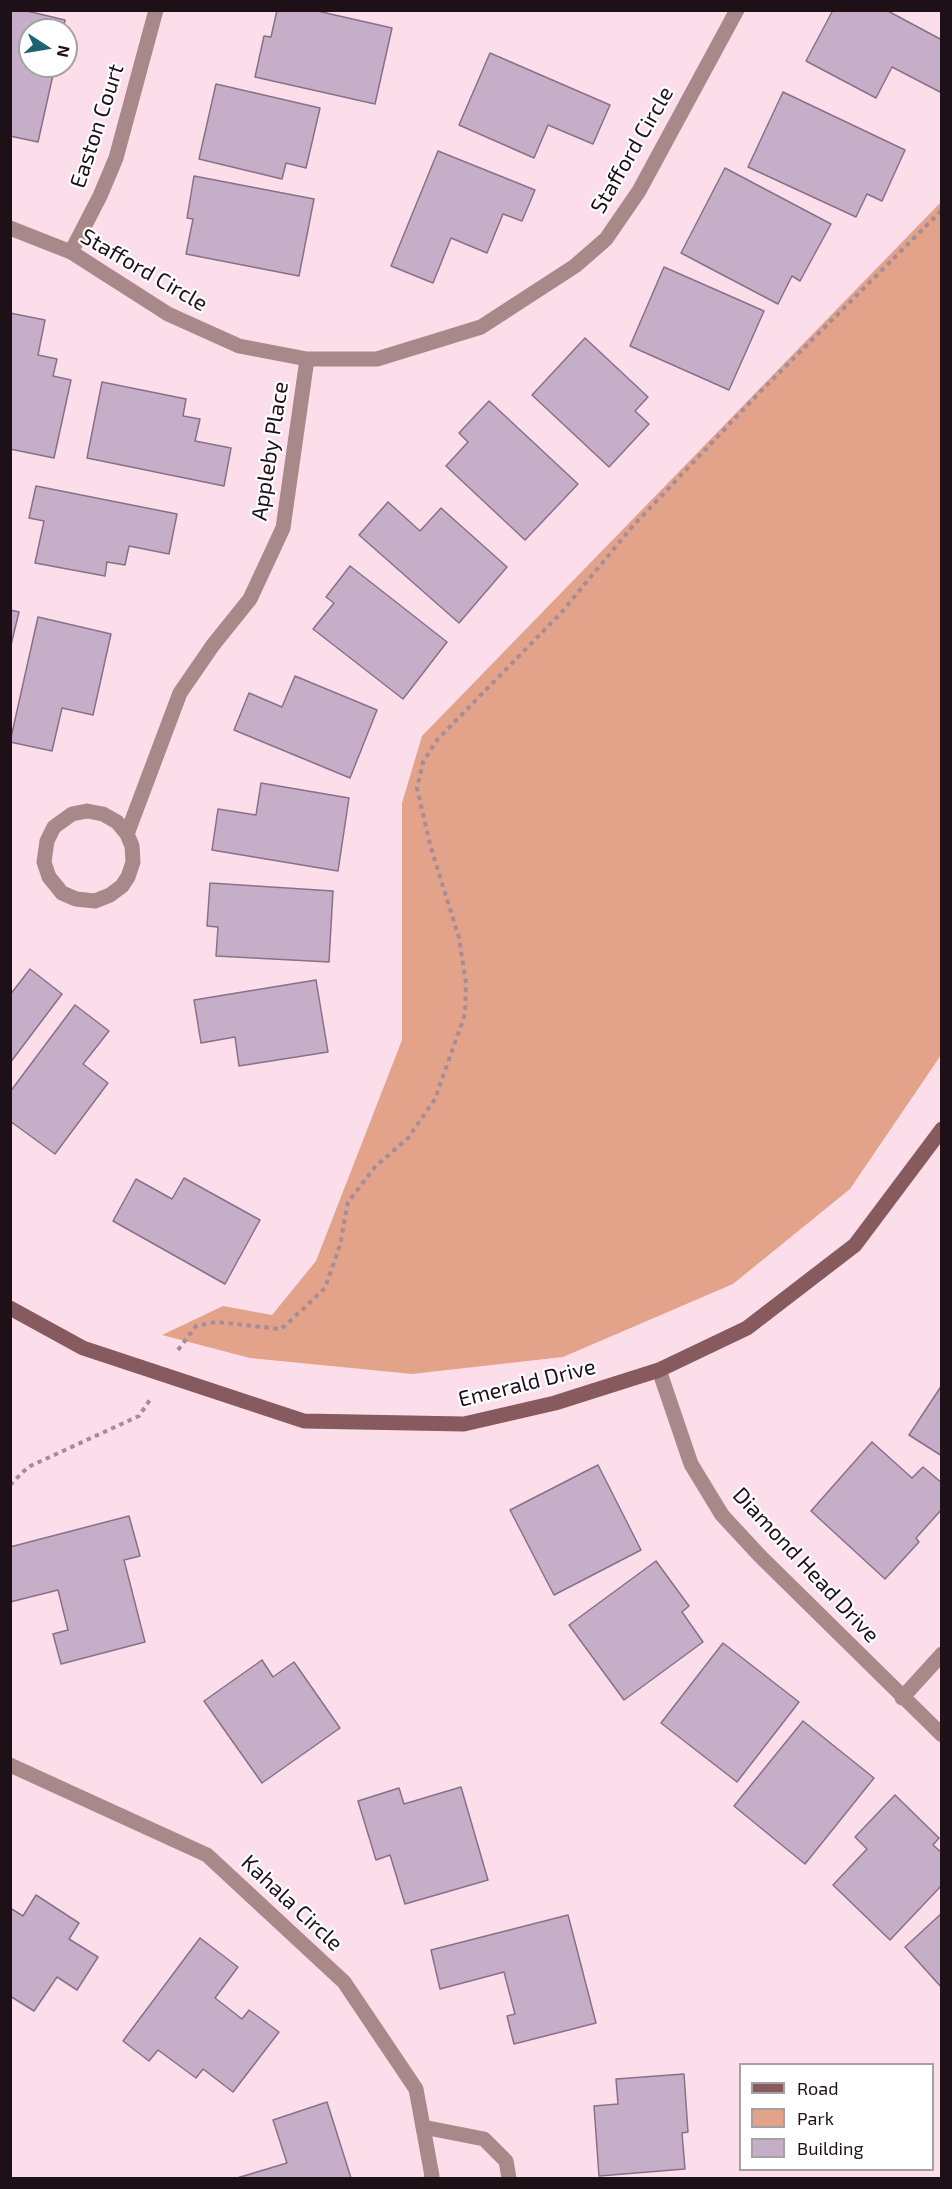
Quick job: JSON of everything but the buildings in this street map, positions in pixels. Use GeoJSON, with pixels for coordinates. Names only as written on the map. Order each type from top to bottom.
{"type":"FeatureCollection","features":[{"type":"Feature","properties":{"kind":"street","name":"Easton Court"},"geometry":{"type":"LineString","coordinates":[[71,252],[100,196],[116,158],[156,10]]}},
{"type":"Feature","properties":{"kind":"street","name":"Stafford Circle"},"geometry":{"type":"LineString","coordinates":[[10,228],[71,252],[168,314],[238,346],[308,359],[377,359],[481,327],[575,266],[606,239],[639,191],[737,10]]}},
{"type":"Feature","properties":{"kind":"street","name":"Appleby Place"},"geometry":{"type":"LineString","coordinates":[[127,834],[180,693],[213,645],[250,599],[283,528],[308,359]]}},
{"type":"Feature","properties":{"kind":"street"},"geometry":{"type":"LineString","coordinates":[[87,811],[103,814],[117,822],[127,834],[132,846],[133,862],[122,886],[110,895],[95,901],[76,899],[62,893],[49,877],[44,862],[47,841],[54,827],[72,814],[87,811]]}},
{"type":"Feature","properties":{"kind":"street","name":"Emerald Drive"},"geometry":{"type":"LineString","coordinates":[[10,1308],[83,1348],[304,1421],[464,1424],[555,1403],[659,1370],[747,1328],[855,1245],[942,1129]]}},
{"type":"Feature","properties":{"kind":"street","name":"Diamond Head Drive"},"geometry":{"type":"LineString","coordinates":[[659,1370],[691,1464],[722,1515],[760,1556],[942,1735]]}},
{"type":"Feature","properties":{"kind":"street"},"geometry":{"type":"LineString","coordinates":[[902,1698],[942,1654]]}},
{"type":"Feature","properties":{"kind":"street","name":"Kahala Circle"},"geometry":{"type":"LineString","coordinates":[[10,1765],[207,1855],[344,1982],[416,2089],[431,2178]]}},
{"type":"Feature","properties":{"kind":"street"},"geometry":{"type":"LineString","coordinates":[[423,2127],[484,2139],[506,2161],[508,2178]]}},
{"type":"Feature","properties":{"kind":"path"},"geometry":{"type":"LineString","coordinates":[[10,1485],[28,1467],[139,1416],[150,1402],[160,1374],[196,1326],[216,1322],[281,1329],[325,1288],[340,1245],[348,1202],[375,1167],[408,1138],[435,1098],[465,1014],[466,983],[459,938],[431,848],[417,788],[423,762],[437,740],[561,613],[632,527],[759,393],[942,210]]}},
{"type":"Feature","properties":{"kind":"green space"},"geometry":{"type":"Polygon","coordinates":[[[941,202],[941,1055],[850,1189],[733,1284],[563,1357],[412,1374],[250,1358],[162,1335],[223,1306],[272,1315],[316,1261],[402,1040],[402,803],[422,736],[941,202]]]}}]}
